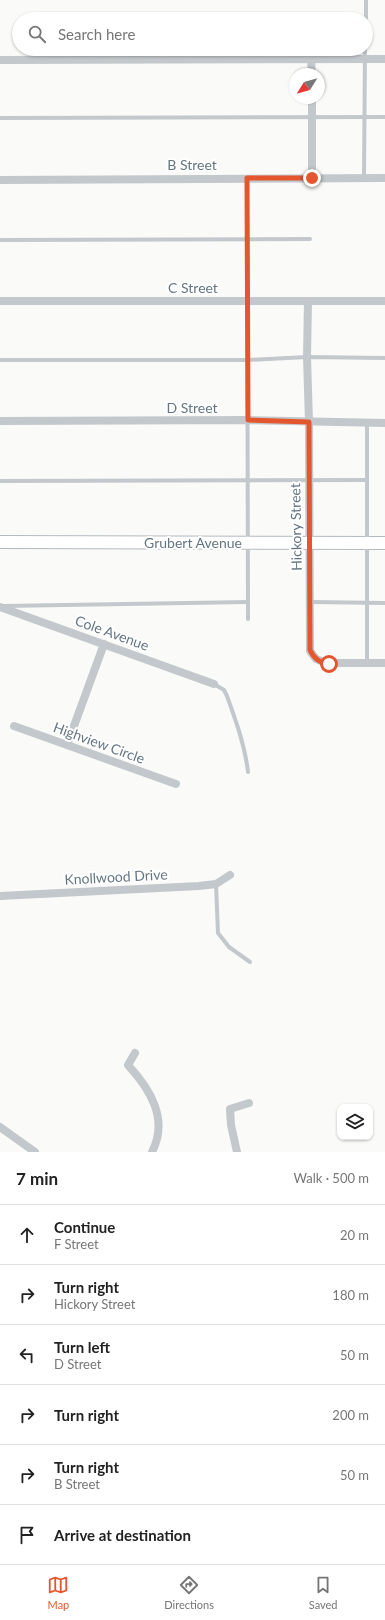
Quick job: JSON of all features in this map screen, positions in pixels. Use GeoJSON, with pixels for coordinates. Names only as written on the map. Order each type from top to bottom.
{"type":"FeatureCollection","features":[{"type":"Feature","properties":{"kind":"street"},"geometry":{"type":"LineString","coordinates":[[0,60],[385,59]]}},
{"type":"Feature","properties":{"kind":"street"},"geometry":{"type":"LineString","coordinates":[[312,60],[312,68]]}},
{"type":"Feature","properties":{"kind":"street"},"geometry":{"type":"LineString","coordinates":[[312,104],[312,178]]}},
{"type":"Feature","properties":{"kind":"street","name":"B Street"},"geometry":{"type":"LineString","coordinates":[[0,180],[385,178]]}},
{"type":"Feature","properties":{"kind":"street","name":"C Street"},"geometry":{"type":"LineString","coordinates":[[0,301],[385,301]]}},
{"type":"Feature","properties":{"kind":"street","name":"Hickory Street"},"geometry":{"type":"LineString","coordinates":[[308,301],[307,357],[309,422],[308,480],[310,543],[310,650],[313,656],[326,664],[367,664]]}},
{"type":"Feature","properties":{"kind":"street","name":"D Street"},"geometry":{"type":"LineString","coordinates":[[0,421],[248,420],[385,423]]}},
{"type":"Feature","properties":{"kind":"street","name":"Grubert Avenue"},"geometry":{"type":"LineString","coordinates":[[0,542],[385,543]]}},
{"type":"Feature","properties":{"kind":"street","name":"Cole Avenue"},"geometry":{"type":"LineString","coordinates":[[0,606],[214,684]]}},
{"type":"Feature","properties":{"kind":"street"},"geometry":{"type":"LineString","coordinates":[[67,745],[104,644]]}},
{"type":"Feature","properties":{"kind":"street"},"geometry":{"type":"LineString","coordinates":[[367,664],[385,663]]}},
{"type":"Feature","properties":{"kind":"street","name":"Highview Circle"},"geometry":{"type":"LineString","coordinates":[[14,726],[176,784]]}},
{"type":"Feature","properties":{"kind":"street","name":"Knollwood Drive"},"geometry":{"type":"LineString","coordinates":[[0,896],[199,886],[216,884],[230,875]]}},
{"type":"Feature","properties":{"kind":"street"},"geometry":{"type":"LineString","coordinates":[[135,1053],[128,1065],[148,1089],[158,1114],[158,1134],[152,1152]]}},
{"type":"Feature","properties":{"kind":"street"},"geometry":{"type":"LineString","coordinates":[[237,1152],[232,1135],[230,1109],[249,1103]]}},
{"type":"Feature","properties":{"kind":"street"},"geometry":{"type":"LineString","coordinates":[[0,1126],[35,1152]]}},
{"type":"Feature","properties":{"kind":"lane"},"geometry":{"type":"LineString","coordinates":[[366,0],[366,12]]}},
{"type":"Feature","properties":{"kind":"lane"},"geometry":{"type":"LineString","coordinates":[[364,178],[365,59]]}},
{"type":"Feature","properties":{"kind":"lane"},"geometry":{"type":"LineString","coordinates":[[0,118],[385,117]]}},
{"type":"Feature","properties":{"kind":"lane"},"geometry":{"type":"LineString","coordinates":[[247,178],[248,619]]}},
{"type":"Feature","properties":{"kind":"lane"},"geometry":{"type":"LineString","coordinates":[[0,240],[310,239]]}},
{"type":"Feature","properties":{"kind":"lane"},"geometry":{"type":"LineString","coordinates":[[0,360],[248,360],[307,357],[385,358]]}},
{"type":"Feature","properties":{"kind":"lane"},"geometry":{"type":"LineString","coordinates":[[367,423],[367,664]]}},
{"type":"Feature","properties":{"kind":"lane"},"geometry":{"type":"LineString","coordinates":[[0,481],[366,480]]}},
{"type":"Feature","properties":{"kind":"lane"},"geometry":{"type":"LineString","coordinates":[[0,606],[248,602]]}},
{"type":"Feature","properties":{"kind":"lane"},"geometry":{"type":"LineString","coordinates":[[310,602],[385,603]]}},
{"type":"Feature","properties":{"kind":"lane"},"geometry":{"type":"LineString","coordinates":[[214,684],[224,690],[227,696],[246,758],[248,772]]}},
{"type":"Feature","properties":{"kind":"lane"},"geometry":{"type":"LineString","coordinates":[[216,884],[218,933],[229,947],[250,962]]}},
{"type":"Feature","properties":{"kind":"route"},"geometry":{"type":"LineString","coordinates":[[312,178],[247,178],[248,420],[309,422],[308,480],[310,543],[310,650],[316,659],[329,664]]}}]}
